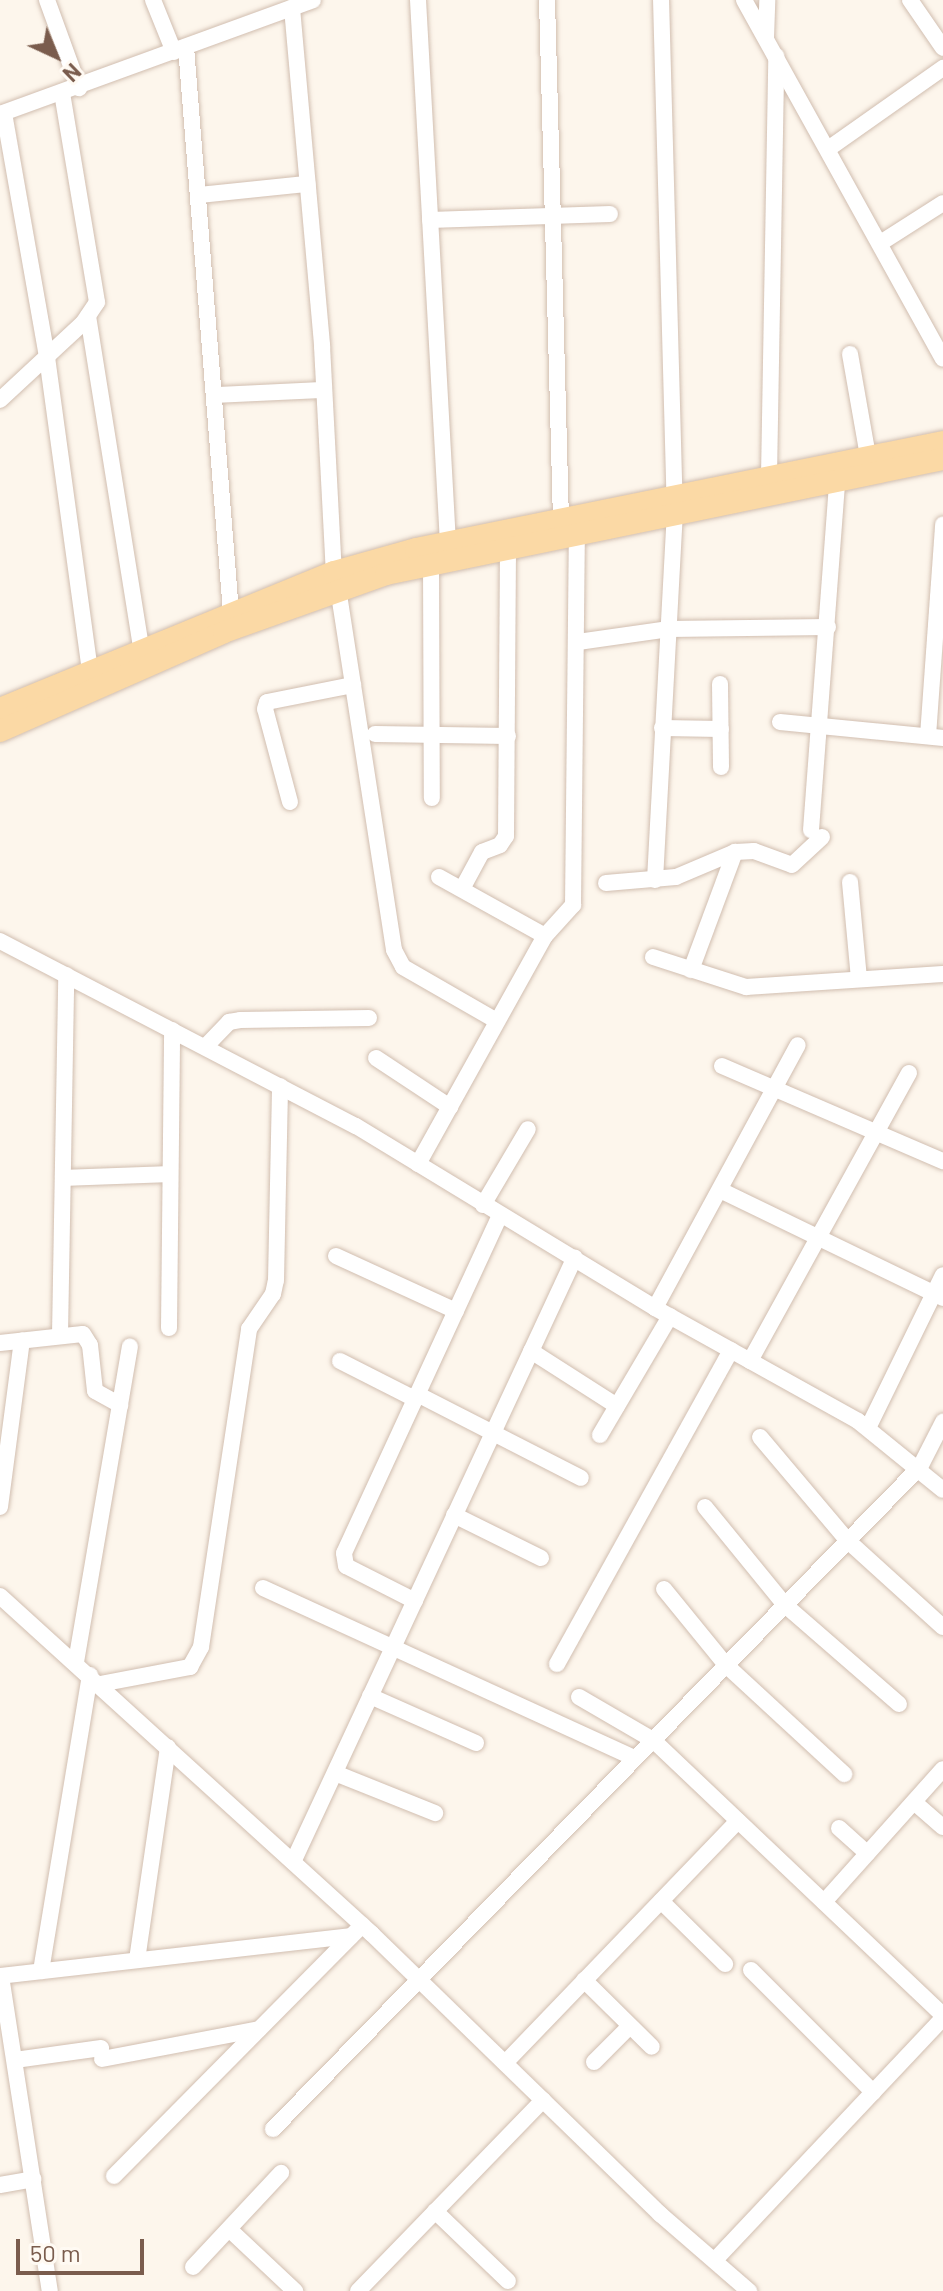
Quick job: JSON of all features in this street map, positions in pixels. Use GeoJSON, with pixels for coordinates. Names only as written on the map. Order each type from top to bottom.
{"type":"FeatureCollection","features":[{"type":"Feature","properties":{"kind":"main road"},"geometry":{"type":"LineString","coordinates":[[674,506],[769,476],[943,442]]}},
{"type":"Feature","properties":{"kind":"main road"},"geometry":{"type":"LineString","coordinates":[[0,709],[231,612],[448,543],[837,483],[943,459]]}},
{"type":"Feature","properties":{"kind":"main road"},"geometry":{"type":"LineString","coordinates":[[0,731],[336,580],[508,548],[572,524]]}},
{"type":"Feature","properties":{"kind":"street"},"geometry":{"type":"LineString","coordinates":[[47,0],[79,88]]}},
{"type":"Feature","properties":{"kind":"street"},"geometry":{"type":"LineString","coordinates":[[153,0],[180,50],[200,195],[231,612]]}},
{"type":"Feature","properties":{"kind":"street"},"geometry":{"type":"LineString","coordinates":[[90,670],[47,357],[2,113],[79,88],[313,0]]}},
{"type":"Feature","properties":{"kind":"street"},"geometry":{"type":"LineString","coordinates":[[418,0],[448,543]]}},
{"type":"Feature","properties":{"kind":"street"},"geometry":{"type":"LineString","coordinates":[[418,1164],[545,936],[568,914],[576,888],[578,642],[547,0]]}},
{"type":"Feature","properties":{"kind":"street"},"geometry":{"type":"LineString","coordinates":[[655,880],[674,506],[661,0]]}},
{"type":"Feature","properties":{"kind":"street"},"geometry":{"type":"LineString","coordinates":[[744,0],[882,242],[943,359]]}},
{"type":"Feature","properties":{"kind":"street"},"geometry":{"type":"LineString","coordinates":[[766,39],[767,0]]}},
{"type":"Feature","properties":{"kind":"street"},"geometry":{"type":"LineString","coordinates":[[910,0],[943,48]]}},
{"type":"Feature","properties":{"kind":"street"},"geometry":{"type":"LineString","coordinates":[[292,8],[324,390],[336,580],[394,950],[403,967],[497,1021]]}},
{"type":"Feature","properties":{"kind":"street"},"geometry":{"type":"LineString","coordinates":[[769,476],[776,56]]}},
{"type":"Feature","properties":{"kind":"street"},"geometry":{"type":"LineString","coordinates":[[828,149],[943,69]]}},
{"type":"Feature","properties":{"kind":"street"},"geometry":{"type":"LineString","coordinates":[[0,400],[88,316],[96,292],[62,93]]}},
{"type":"Feature","properties":{"kind":"street"},"geometry":{"type":"LineString","coordinates":[[200,195],[307,184]]}},
{"type":"Feature","properties":{"kind":"street"},"geometry":{"type":"LineString","coordinates":[[882,242],[943,203]]}},
{"type":"Feature","properties":{"kind":"street"},"geometry":{"type":"LineString","coordinates":[[430,220],[610,214]]}},
{"type":"Feature","properties":{"kind":"street"},"geometry":{"type":"LineString","coordinates":[[88,316],[141,648]]}},
{"type":"Feature","properties":{"kind":"street"},"geometry":{"type":"LineString","coordinates":[[850,354],[868,456]]}},
{"type":"Feature","properties":{"kind":"street"},"geometry":{"type":"LineString","coordinates":[[216,395],[324,390]]}},
{"type":"Feature","properties":{"kind":"street"},"geometry":{"type":"LineString","coordinates":[[606,883],[676,877],[735,852],[754,851],[792,865],[817,833],[837,483]]}},
{"type":"Feature","properties":{"kind":"street"},"geometry":{"type":"LineString","coordinates":[[780,722],[935,737],[943,525]]}},
{"type":"Feature","properties":{"kind":"street"},"geometry":{"type":"LineString","coordinates":[[462,889],[482,852],[500,845],[506,836],[508,548]]}},
{"type":"Feature","properties":{"kind":"street"},"geometry":{"type":"LineString","coordinates":[[431,563],[432,798]]}},
{"type":"Feature","properties":{"kind":"street"},"geometry":{"type":"LineString","coordinates":[[578,642],[669,629],[828,627]]}},
{"type":"Feature","properties":{"kind":"street"},"geometry":{"type":"LineString","coordinates":[[720,684],[721,767]]}},
{"type":"Feature","properties":{"kind":"street"},"geometry":{"type":"LineString","coordinates":[[290,802],[265,709],[267,702],[353,685]]}},
{"type":"Feature","properties":{"kind":"street"},"geometry":{"type":"LineString","coordinates":[[662,728],[721,729]]}},
{"type":"Feature","properties":{"kind":"street"},"geometry":{"type":"LineString","coordinates":[[375,734],[420,732],[432,736],[508,736]]}},
{"type":"Feature","properties":{"kind":"street"},"geometry":{"type":"LineString","coordinates":[[691,970],[735,852]]}},
{"type":"Feature","properties":{"kind":"street"},"geometry":{"type":"LineString","coordinates":[[439,877],[545,936]]}},
{"type":"Feature","properties":{"kind":"street"},"geometry":{"type":"LineString","coordinates":[[850,882],[859,979]]}},
{"type":"Feature","properties":{"kind":"street"},"geometry":{"type":"LineString","coordinates":[[0,941],[280,1086],[418,1164],[662,1312],[868,1428],[920,1467],[943,1490]]}},
{"type":"Feature","properties":{"kind":"street"},"geometry":{"type":"LineString","coordinates":[[653,957],[746,987],[943,974]]}},
{"type":"Feature","properties":{"kind":"street"},"geometry":{"type":"LineString","coordinates":[[60,1335],[66,975]]}},
{"type":"Feature","properties":{"kind":"street"},"geometry":{"type":"LineString","coordinates":[[205,1047],[229,1022],[240,1020],[369,1018]]}},
{"type":"Feature","properties":{"kind":"street"},"geometry":{"type":"LineString","coordinates":[[169,1328],[172,1030]]}},
{"type":"Feature","properties":{"kind":"street"},"geometry":{"type":"LineString","coordinates":[[600,1435],[617,1406],[720,1190],[798,1045]]}},
{"type":"Feature","properties":{"kind":"street"},"geometry":{"type":"LineString","coordinates":[[376,1058],[450,1107]]}},
{"type":"Feature","properties":{"kind":"street"},"geometry":{"type":"LineString","coordinates":[[722,1066],[943,1161]]}},
{"type":"Feature","properties":{"kind":"street"},"geometry":{"type":"LineString","coordinates":[[750,1361],[909,1073]]}},
{"type":"Feature","properties":{"kind":"street"},"geometry":{"type":"LineString","coordinates":[[95,1679],[190,1667],[201,1647],[249,1329],[273,1294],[276,1280],[280,1086]]}},
{"type":"Feature","properties":{"kind":"street"},"geometry":{"type":"LineString","coordinates":[[483,1205],[528,1129]]}},
{"type":"Feature","properties":{"kind":"street"},"geometry":{"type":"LineString","coordinates":[[63,1178],[170,1174]]}},
{"type":"Feature","properties":{"kind":"street"},"geometry":{"type":"LineString","coordinates":[[720,1190],[938,1296]]}},
{"type":"Feature","properties":{"kind":"street"},"geometry":{"type":"LineString","coordinates":[[415,1601],[343,1560],[500,1216]]}},
{"type":"Feature","properties":{"kind":"street"},"geometry":{"type":"LineString","coordinates":[[336,1256],[456,1311]]}},
{"type":"Feature","properties":{"kind":"street"},"geometry":{"type":"LineString","coordinates":[[293,1862],[575,1257]]}},
{"type":"Feature","properties":{"kind":"street"},"geometry":{"type":"LineString","coordinates":[[868,1428],[938,1296],[943,1275]]}},
{"type":"Feature","properties":{"kind":"street"},"geometry":{"type":"LineString","coordinates":[[0,1343],[83,1334],[90,1345],[95,1391],[120,1405]]}},
{"type":"Feature","properties":{"kind":"street"},"geometry":{"type":"LineString","coordinates":[[0,1507],[22,1340]]}},
{"type":"Feature","properties":{"kind":"street"},"geometry":{"type":"LineString","coordinates":[[76,1662],[130,1347]]}},
{"type":"Feature","properties":{"kind":"street"},"geometry":{"type":"LineString","coordinates":[[557,1664],[731,1350]]}},
{"type":"Feature","properties":{"kind":"street"},"geometry":{"type":"LineString","coordinates":[[531,1351],[617,1406]]}},
{"type":"Feature","properties":{"kind":"street"},"geometry":{"type":"LineString","coordinates":[[340,1361],[493,1432],[581,1478]]}},
{"type":"Feature","properties":{"kind":"street"},"geometry":{"type":"LineString","coordinates":[[273,2129],[920,1467],[943,1422]]}},
{"type":"Feature","properties":{"kind":"street"},"geometry":{"type":"LineString","coordinates":[[760,1437],[848,1541],[943,1627]]}},
{"type":"Feature","properties":{"kind":"street"},"geometry":{"type":"LineString","coordinates":[[705,1507],[785,1605],[899,1704]]}},
{"type":"Feature","properties":{"kind":"street"},"geometry":{"type":"LineString","coordinates":[[454,1515],[541,1558]]}},
{"type":"Feature","properties":{"kind":"street"},"geometry":{"type":"LineString","coordinates":[[263,1588],[635,1758]]}},
{"type":"Feature","properties":{"kind":"street"},"geometry":{"type":"LineString","coordinates":[[664,1589],[726,1665],[844,1774]]}},
{"type":"Feature","properties":{"kind":"street"},"geometry":{"type":"LineString","coordinates":[[0,1596],[95,1679],[293,1862],[356,1930],[419,1980],[749,2291]]}},
{"type":"Feature","properties":{"kind":"street"},"geometry":{"type":"LineString","coordinates":[[41,1971],[95,1679]]}},
{"type":"Feature","properties":{"kind":"street"},"geometry":{"type":"LineString","coordinates":[[370,1696],[476,1743]]}},
{"type":"Feature","properties":{"kind":"street"},"geometry":{"type":"LineString","coordinates":[[579,1697],[653,1740],[943,2016],[715,2260]]}},
{"type":"Feature","properties":{"kind":"street"},"geometry":{"type":"LineString","coordinates":[[137,1960],[168,1747]]}},
{"type":"Feature","properties":{"kind":"street"},"geometry":{"type":"LineString","coordinates":[[824,1902],[943,1769]]}},
{"type":"Feature","properties":{"kind":"street"},"geometry":{"type":"LineString","coordinates":[[335,1773],[435,1813]]}},
{"type":"Feature","properties":{"kind":"street"},"geometry":{"type":"LineString","coordinates":[[914,1802],[943,1827]]}},
{"type":"Feature","properties":{"kind":"street"},"geometry":{"type":"LineString","coordinates":[[505,2063],[738,1821]]}},
{"type":"Feature","properties":{"kind":"street"},"geometry":{"type":"LineString","coordinates":[[839,1828],[867,1853]]}},
{"type":"Feature","properties":{"kind":"street"},"geometry":{"type":"LineString","coordinates":[[661,1901],[725,1964]]}},
{"type":"Feature","properties":{"kind":"street"},"geometry":{"type":"LineString","coordinates":[[50,2291],[1,1976],[356,1930]]}},
{"type":"Feature","properties":{"kind":"street"},"geometry":{"type":"LineString","coordinates":[[114,2176],[356,1930]]}},
{"type":"Feature","properties":{"kind":"street"},"geometry":{"type":"LineString","coordinates":[[751,1970],[873,2092]]}},
{"type":"Feature","properties":{"kind":"street"},"geometry":{"type":"LineString","coordinates":[[584,1980],[652,2047]]}},
{"type":"Feature","properties":{"kind":"street"},"geometry":{"type":"LineString","coordinates":[[594,2062],[630,2026]]}},
{"type":"Feature","properties":{"kind":"street"},"geometry":{"type":"LineString","coordinates":[[15,2060],[102,2054],[259,2029]]}},
{"type":"Feature","properties":{"kind":"street"},"geometry":{"type":"LineString","coordinates":[[358,2291],[543,2100]]}},
{"type":"Feature","properties":{"kind":"street"},"geometry":{"type":"LineString","coordinates":[[193,2267],[281,2173]]}},
{"type":"Feature","properties":{"kind":"street"},"geometry":{"type":"LineString","coordinates":[[0,2185],[33,2179]]}},
{"type":"Feature","properties":{"kind":"street"},"geometry":{"type":"LineString","coordinates":[[435,2211],[508,2281]]}},
{"type":"Feature","properties":{"kind":"street"},"geometry":{"type":"LineString","coordinates":[[229,2229],[295,2291]]}}]}
